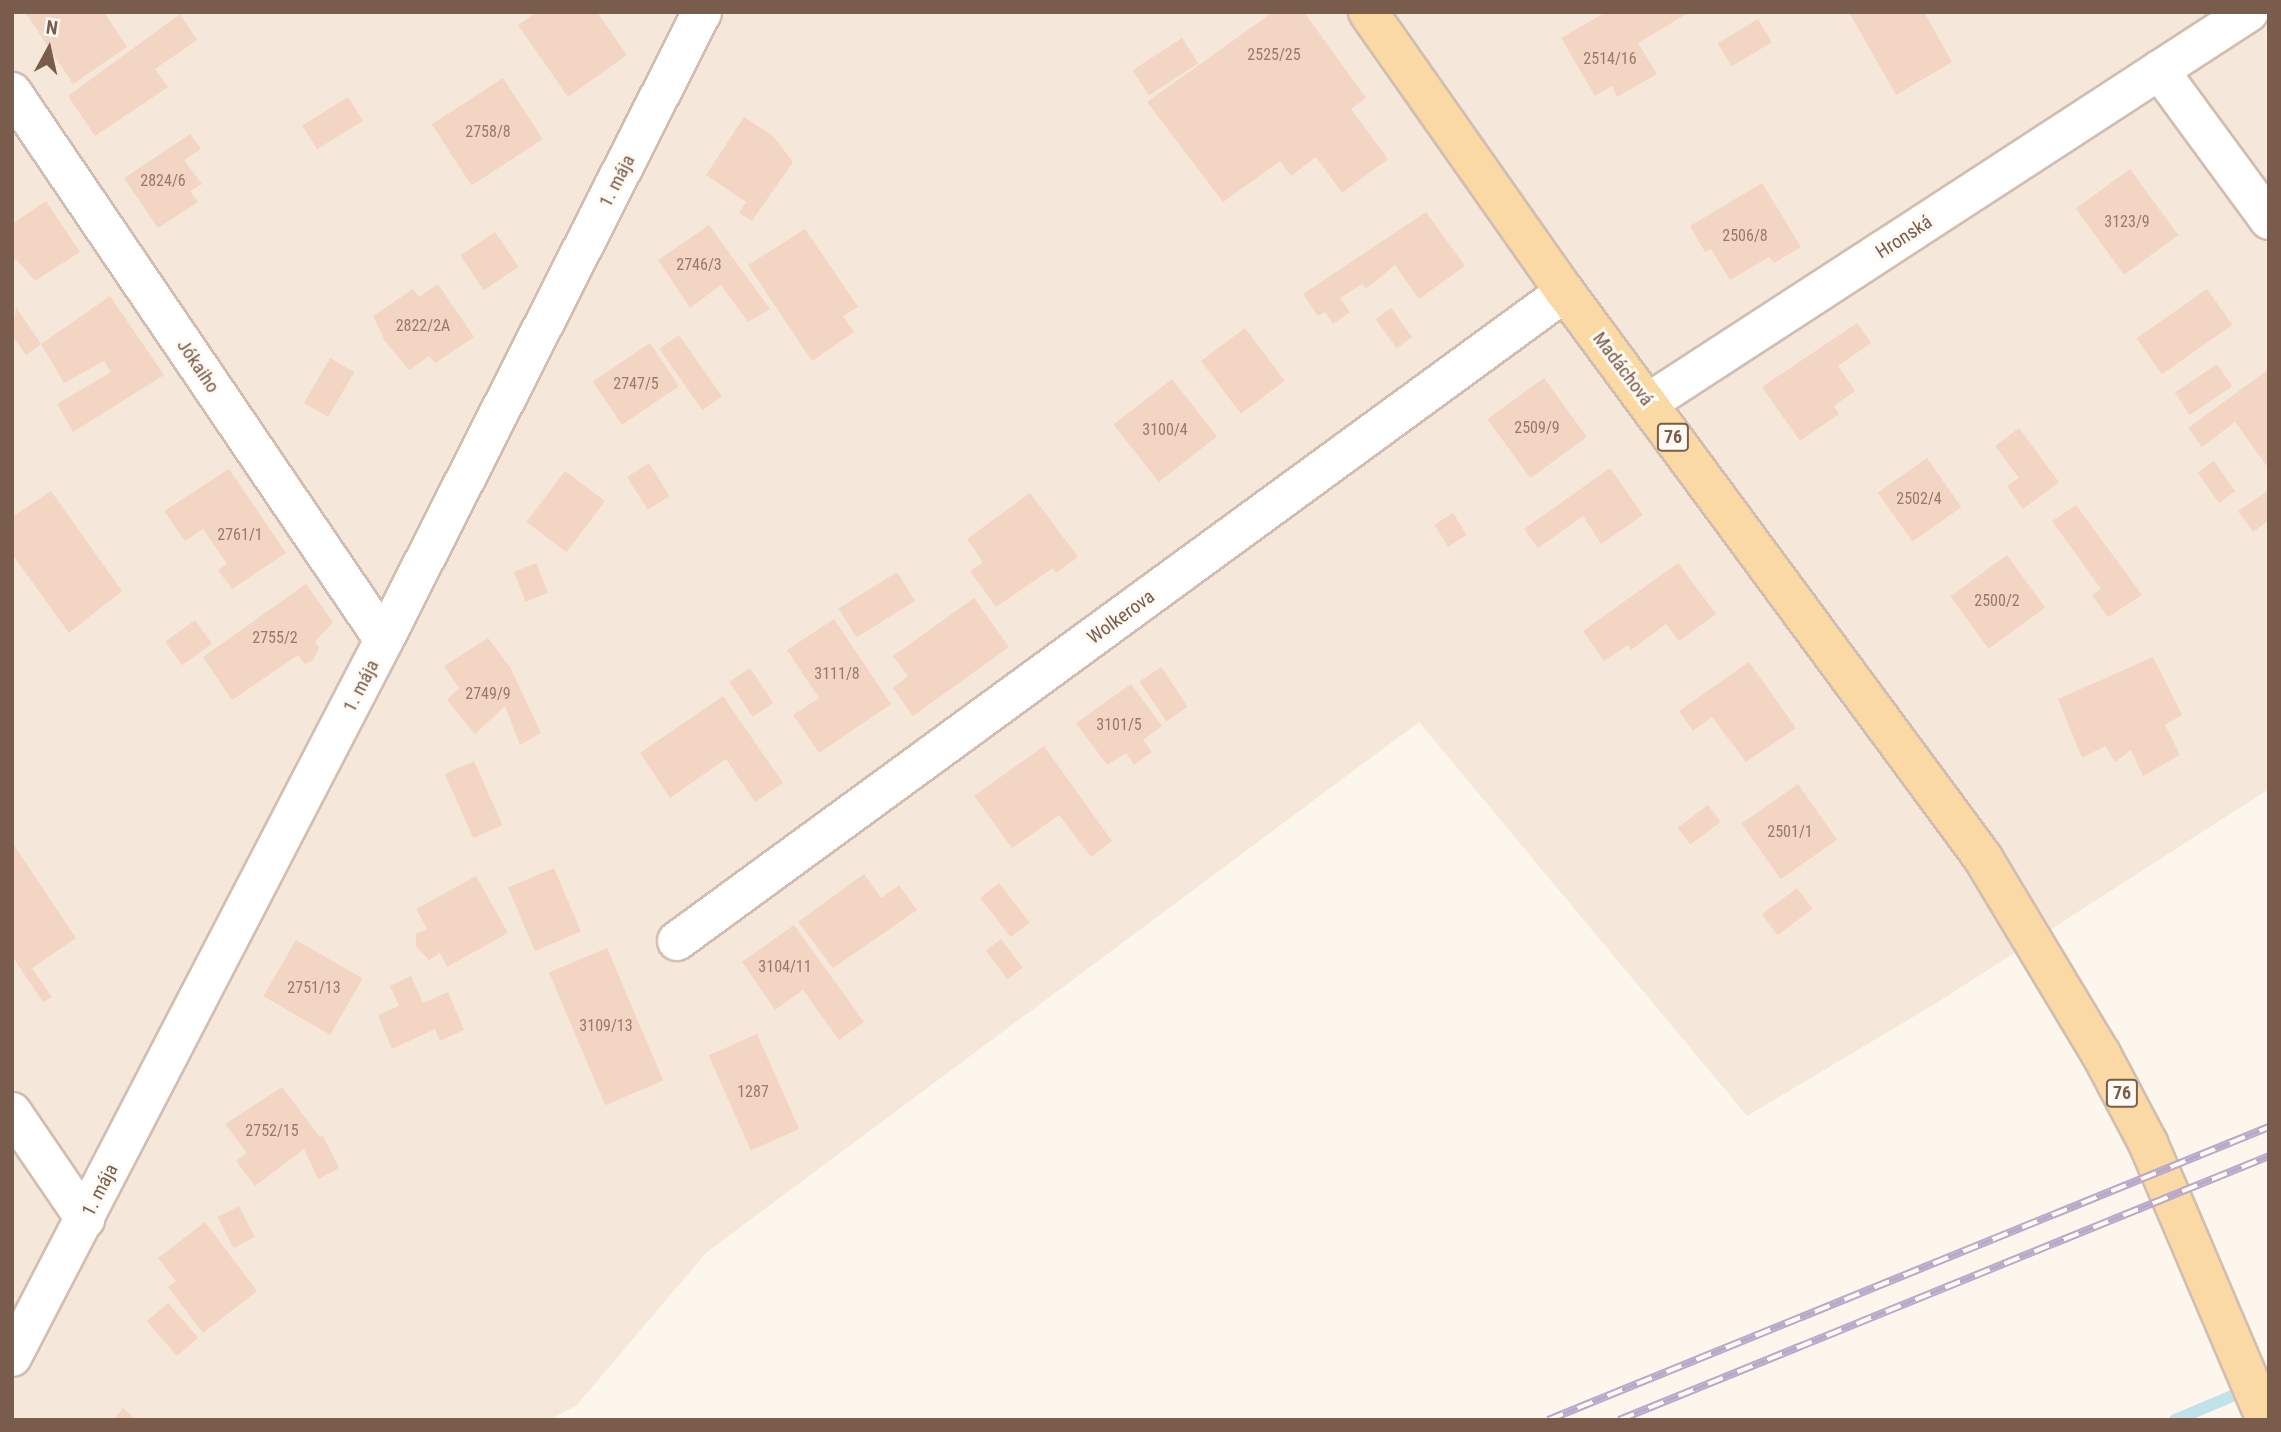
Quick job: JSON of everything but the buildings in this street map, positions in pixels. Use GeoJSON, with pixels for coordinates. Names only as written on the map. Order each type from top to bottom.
{"type":"FeatureCollection","features":[{"type":"Feature","properties":{"kind":"main road","name":"Madáchová"},"geometry":{"type":"LineString","coordinates":[[1368,12],[1565,292],[1983,858],[2101,1054],[2148,1143],[2266,1420]]}},
{"type":"Feature","properties":{"kind":"street","name":"1. mája"},"geometry":{"type":"LineString","coordinates":[[12,1357],[384,640],[702,12]]}},
{"type":"Feature","properties":{"kind":"street","name":"Hronská"},"geometry":{"type":"LineString","coordinates":[[1648,403],[2249,12]]}},
{"type":"Feature","properties":{"kind":"street"},"geometry":{"type":"LineString","coordinates":[[2159,70],[2269,220]]}},
{"type":"Feature","properties":{"kind":"street","name":"Jókaiho"},"geometry":{"type":"LineString","coordinates":[[12,92],[384,640]]}},
{"type":"Feature","properties":{"kind":"street","name":"Wolkerova"},"geometry":{"type":"LineString","coordinates":[[677,941],[1565,292]]}},
{"type":"Feature","properties":{"kind":"street"},"geometry":{"type":"LineString","coordinates":[[12,1112],[85,1219]]}},
{"type":"Feature","properties":{"kind":"shaded area"},"geometry":{"type":"Polygon","coordinates":[[[12,12],[2269,12],[2269,789],[1938,1002],[1747,1116],[1419,722],[707,1252],[576,1406],[549,1420],[12,1420],[12,12]]]}},
{"type":"Feature","properties":{"kind":"waterway"},"geometry":{"type":"LineString","coordinates":[[2175,1420],[2249,1389]]}},
{"type":"Feature","properties":{"kind":"railway"},"geometry":{"type":"LineString","coordinates":[[1548,1420],[2269,1127]]}},
{"type":"Feature","properties":{"kind":"railway"},"geometry":{"type":"LineString","coordinates":[[1619,1420],[2269,1156]]}}]}
